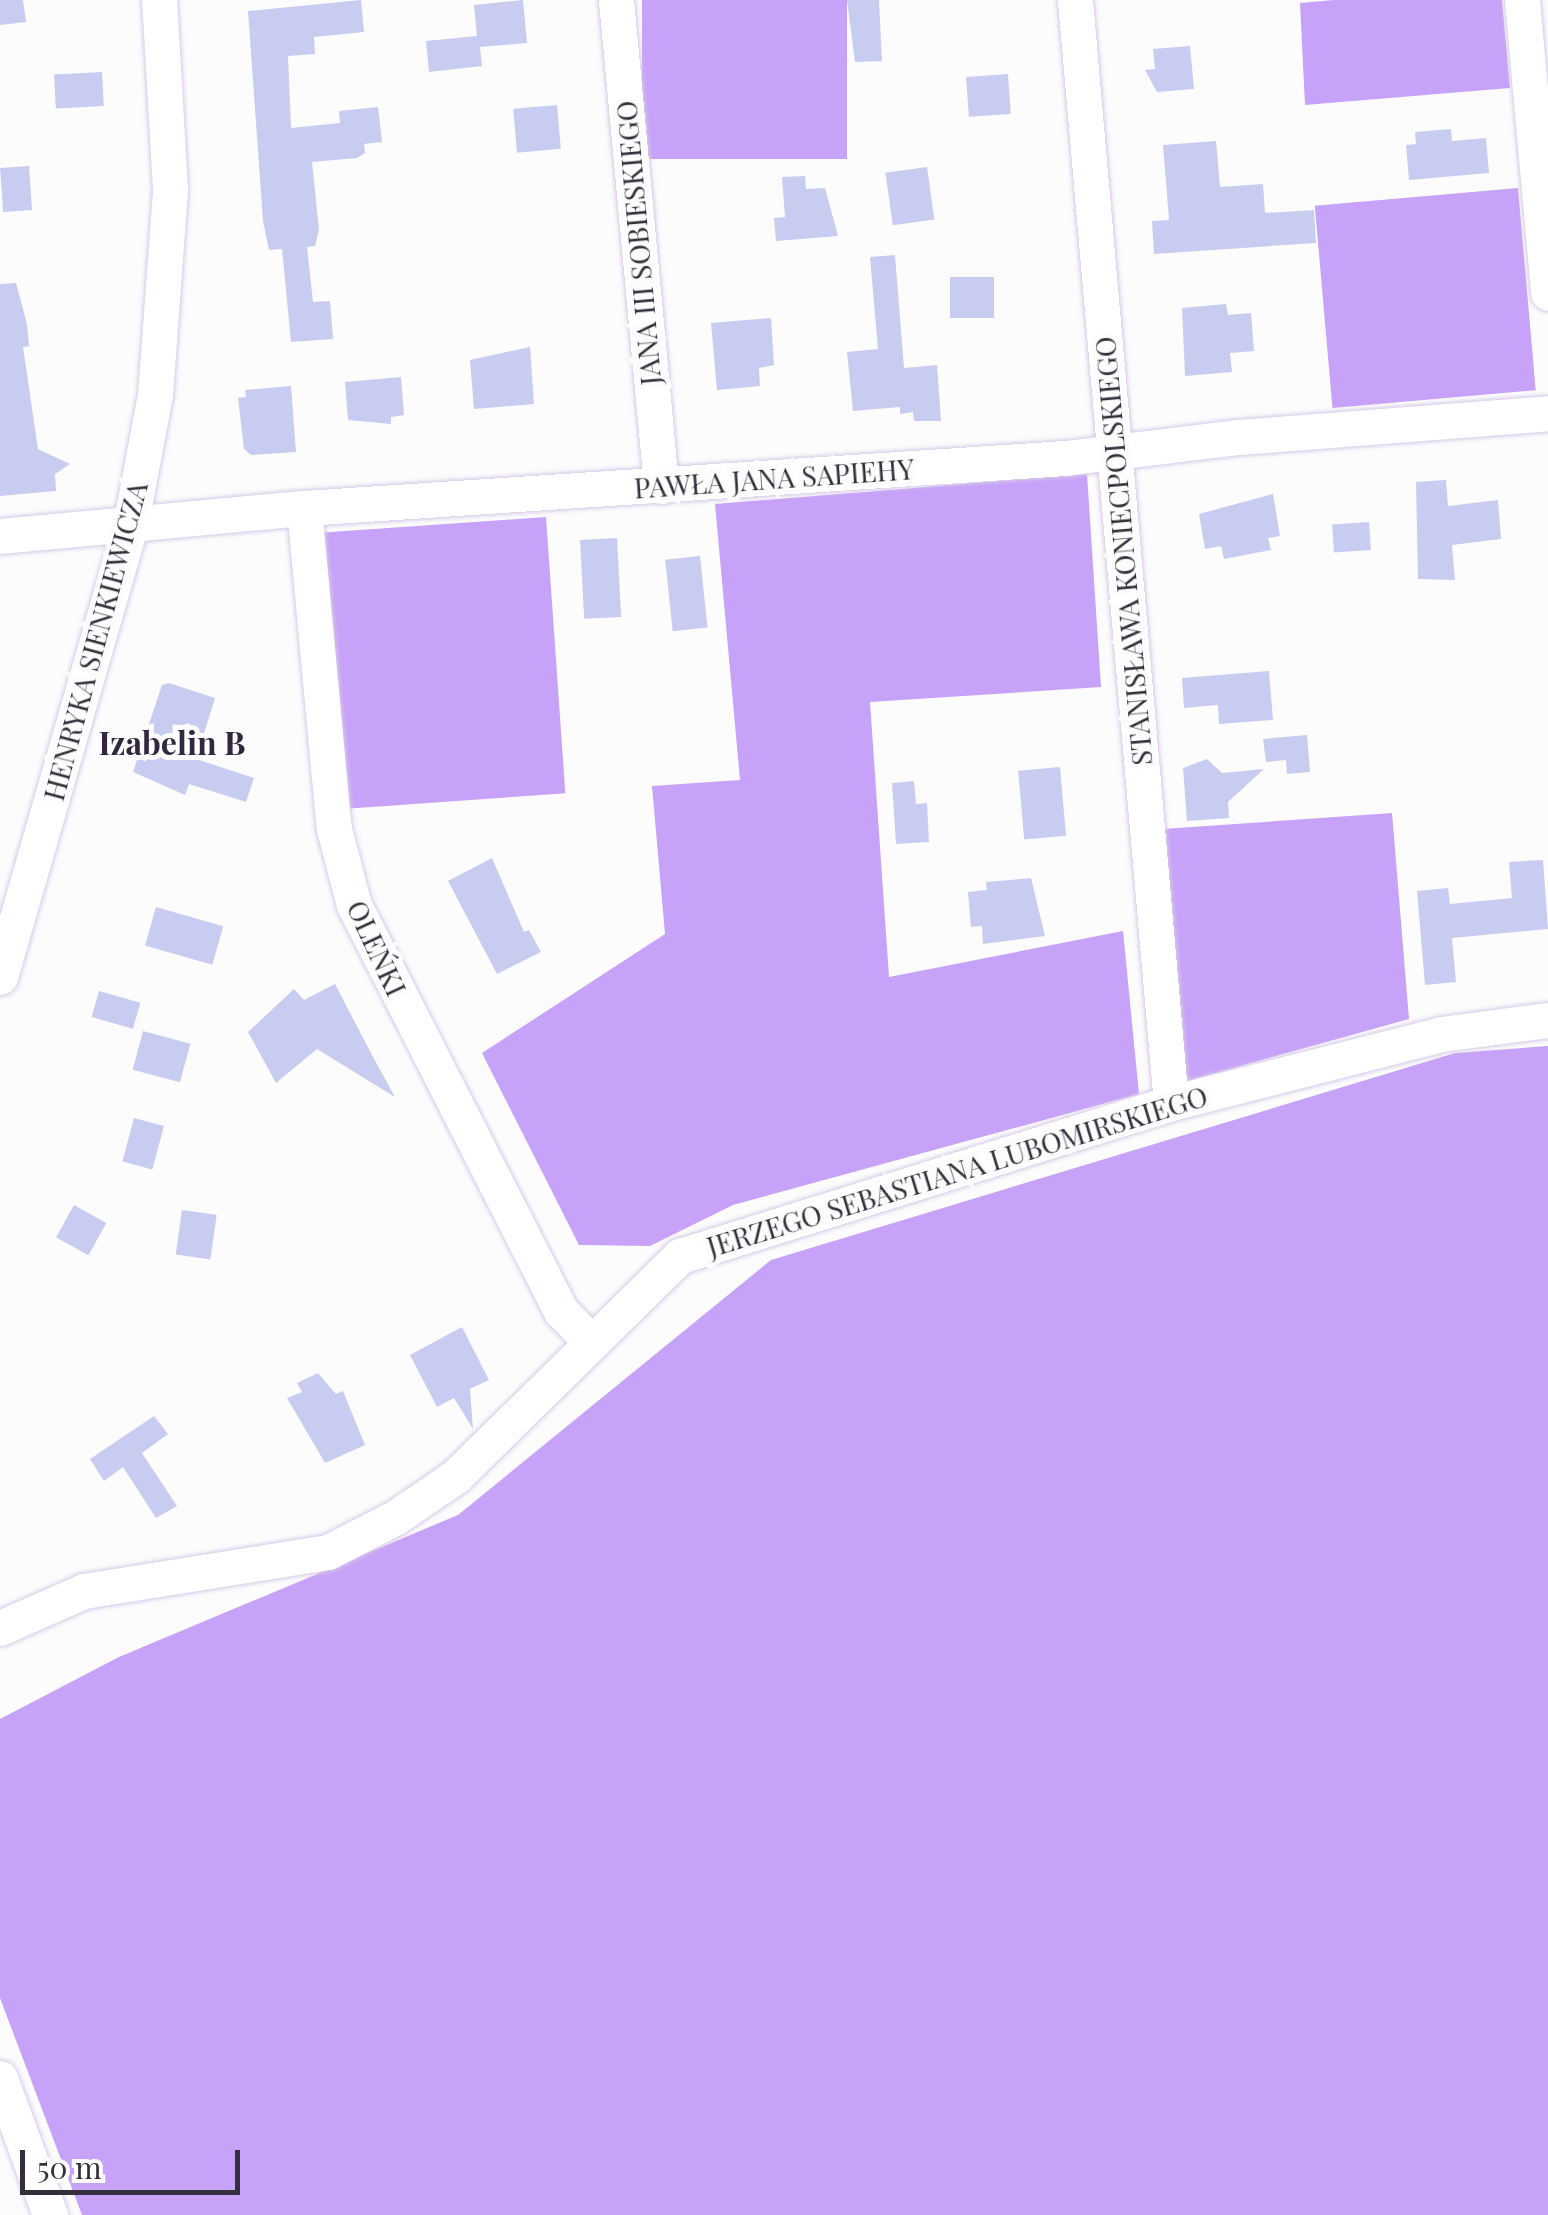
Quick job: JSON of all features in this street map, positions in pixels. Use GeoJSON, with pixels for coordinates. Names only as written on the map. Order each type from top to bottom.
{"type":"FeatureCollection","features":[{"type":"Feature","properties":{"kind":"street","name":"HENRYKA SIENKIEWICZA"},"geometry":{"type":"LineString","coordinates":[[0,976],[130,527],[167,282],[169,140],[159,0]]}},
{"type":"Feature","properties":{"kind":"street","name":"JANA III SOBIESKIEGO"},"geometry":{"type":"LineString","coordinates":[[616,0],[660,486]]}},
{"type":"Feature","properties":{"kind":"street","name":"STANISŁAWA KONIECPOLSKIEGO"},"geometry":{"type":"LineString","coordinates":[[1075,0],[1171,1103]]}},
{"type":"Feature","properties":{"kind":"street"},"geometry":{"type":"LineString","coordinates":[[1522,0],[1548,293]]}},
{"type":"Feature","properties":{"kind":"street","name":"PAWŁA JANA SAPIEHY"},"geometry":{"type":"LineString","coordinates":[[0,536],[304,508],[660,486],[1548,413]]}},
{"type":"Feature","properties":{"kind":"street","name":"OLEŃKI"},"geometry":{"type":"LineString","coordinates":[[304,508],[334,830],[354,905],[561,1311],[590,1341]]}},
{"type":"Feature","properties":{"kind":"street","name":"JERZEGO SEBASTIANA LUBOMIRSKIEGO"},"geometry":{"type":"LineString","coordinates":[[0,1628],[84,1590],[328,1552],[456,1476],[680,1256],[1171,1103],[1441,1034],[1548,1020]]}},
{"type":"Feature","properties":{"kind":"street"},"geometry":{"type":"LineString","coordinates":[[0,2078],[50,2215]]}},
{"type":"Feature","properties":{"kind":"shaded area"},"geometry":{"type":"Polygon","coordinates":[[[642,0],[847,0],[847,159],[642,159],[642,0]]]}},
{"type":"Feature","properties":{"kind":"shaded area"},"geometry":{"type":"Polygon","coordinates":[[[1502,0],[1510,88],[1305,105],[1300,3],[1502,0]]]}},
{"type":"Feature","properties":{"kind":"shaded area"},"geometry":{"type":"Polygon","coordinates":[[[1518,188],[1536,390],[1332,408],[1315,206],[1518,188]]]}},
{"type":"Feature","properties":{"kind":"shaded area"},"geometry":{"type":"Polygon","coordinates":[[[1087,474],[1101,687],[870,702],[889,977],[1123,931],[1139,1094],[733,1205],[650,1246],[579,1245],[482,1053],[665,934],[652,786],[740,780],[715,504],[1087,474]]]}},
{"type":"Feature","properties":{"kind":"shaded area"},"geometry":{"type":"Polygon","coordinates":[[[546,517],[565,793],[343,809],[324,533],[546,517]]]}},
{"type":"Feature","properties":{"kind":"shaded area"},"geometry":{"type":"Polygon","coordinates":[[[1392,813],[1409,1019],[1187,1081],[1163,829],[1392,813]]]}},
{"type":"Feature","properties":{"kind":"shaded area"},"geometry":{"type":"Polygon","coordinates":[[[1548,1046],[1548,2215],[82,2215],[0,1998],[0,1719],[119,1657],[458,1515],[771,1260],[1455,1053],[1548,1046]]]}},
{"type":"Feature","properties":{"kind":"building"},"geometry":{"type":"Polygon","coordinates":[[[0,0],[23,0],[26,22],[0,25],[0,0]]]}},
{"type":"Feature","properties":{"kind":"building"},"geometry":{"type":"Polygon","coordinates":[[[361,0],[364,32],[314,37],[315,54],[288,56],[291,128],[340,123],[339,111],[378,107],[382,142],[364,144],[365,153],[357,158],[312,162],[319,230],[315,246],[307,247],[313,302],[330,301],[333,339],[291,342],[282,249],[269,250],[263,221],[248,11],[361,0]]]}},
{"type":"Feature","properties":{"kind":"building"},"geometry":{"type":"Polygon","coordinates":[[[523,0],[527,43],[480,47],[482,66],[429,72],[426,41],[477,36],[474,5],[523,0]]]}},
{"type":"Feature","properties":{"kind":"building"},"geometry":{"type":"Polygon","coordinates":[[[847,0],[879,0],[882,61],[855,62],[847,0]]]}},
{"type":"Feature","properties":{"kind":"building"},"geometry":{"type":"Polygon","coordinates":[[[1190,46],[1194,89],[1157,92],[1145,70],[1155,69],[1153,49],[1190,46]]]}},
{"type":"Feature","properties":{"kind":"building"},"geometry":{"type":"Polygon","coordinates":[[[102,72],[104,106],[56,108],[54,75],[102,72]]]}},
{"type":"Feature","properties":{"kind":"building"},"geometry":{"type":"Polygon","coordinates":[[[1008,74],[1011,114],[969,117],[966,77],[1008,74]]]}},
{"type":"Feature","properties":{"kind":"building"},"geometry":{"type":"Polygon","coordinates":[[[557,105],[561,149],[517,153],[513,109],[557,105]]]}},
{"type":"Feature","properties":{"kind":"building"},"geometry":{"type":"Polygon","coordinates":[[[1451,129],[1452,141],[1486,138],[1489,173],[1409,180],[1406,145],[1416,144],[1415,132],[1451,129]]]}},
{"type":"Feature","properties":{"kind":"building"},"geometry":{"type":"Polygon","coordinates":[[[1216,141],[1220,187],[1263,184],[1265,213],[1314,210],[1316,243],[1154,254],[1152,221],[1169,220],[1163,145],[1216,141]]]}},
{"type":"Feature","properties":{"kind":"building"},"geometry":{"type":"Polygon","coordinates":[[[29,166],[32,210],[3,212],[0,168],[29,166]]]}},
{"type":"Feature","properties":{"kind":"building"},"geometry":{"type":"Polygon","coordinates":[[[927,167],[934,219],[893,225],[885,173],[927,167]]]}},
{"type":"Feature","properties":{"kind":"building"},"geometry":{"type":"Polygon","coordinates":[[[805,176],[806,189],[825,188],[838,236],[776,241],[774,218],[785,217],[782,177],[805,176]]]}},
{"type":"Feature","properties":{"kind":"building"},"geometry":{"type":"Polygon","coordinates":[[[895,255],[904,368],[937,365],[941,421],[914,421],[913,412],[900,414],[900,407],[853,411],[847,352],[878,349],[870,257],[895,255]]]}},
{"type":"Feature","properties":{"kind":"building"},"geometry":{"type":"Polygon","coordinates":[[[950,277],[994,277],[994,318],[950,318],[950,277]]]}},
{"type":"Feature","properties":{"kind":"building"},"geometry":{"type":"Polygon","coordinates":[[[16,283],[27,324],[29,346],[23,347],[38,449],[70,464],[55,474],[56,491],[0,496],[0,284],[16,283]]]}},
{"type":"Feature","properties":{"kind":"building"},"geometry":{"type":"Polygon","coordinates":[[[1226,304],[1228,315],[1251,313],[1254,351],[1230,353],[1232,372],[1185,376],[1182,308],[1226,304]]]}},
{"type":"Feature","properties":{"kind":"building"},"geometry":{"type":"Polygon","coordinates":[[[771,318],[774,365],[759,368],[760,386],[717,390],[711,323],[771,318]]]}},
{"type":"Feature","properties":{"kind":"building"},"geometry":{"type":"Polygon","coordinates":[[[530,347],[534,404],[474,409],[470,360],[530,347]]]}},
{"type":"Feature","properties":{"kind":"building"},"geometry":{"type":"Polygon","coordinates":[[[401,377],[404,415],[391,417],[391,424],[348,420],[345,382],[401,377]]]}},
{"type":"Feature","properties":{"kind":"building"},"geometry":{"type":"Polygon","coordinates":[[[291,386],[296,452],[251,455],[244,449],[238,398],[246,397],[245,390],[291,386]]]}},
{"type":"Feature","properties":{"kind":"building"},"geometry":{"type":"Polygon","coordinates":[[[1446,480],[1448,506],[1498,500],[1501,539],[1452,545],[1455,580],[1418,579],[1416,482],[1446,480]]]}},
{"type":"Feature","properties":{"kind":"building"},"geometry":{"type":"Polygon","coordinates":[[[1273,494],[1280,536],[1268,538],[1271,550],[1224,559],[1221,546],[1205,549],[1199,514],[1273,494]]]}},
{"type":"Feature","properties":{"kind":"building"},"geometry":{"type":"Polygon","coordinates":[[[1369,522],[1371,550],[1334,553],[1332,525],[1369,522]]]}},
{"type":"Feature","properties":{"kind":"building"},"geometry":{"type":"Polygon","coordinates":[[[617,538],[621,617],[584,619],[580,540],[617,538]]]}},
{"type":"Feature","properties":{"kind":"building"},"geometry":{"type":"Polygon","coordinates":[[[700,556],[708,628],[673,631],[665,560],[700,556]]]}},
{"type":"Feature","properties":{"kind":"building"},"geometry":{"type":"Polygon","coordinates":[[[1269,671],[1273,720],[1219,724],[1218,705],[1184,708],[1182,678],[1269,671]]]}},
{"type":"Feature","properties":{"kind":"building"},"geometry":{"type":"Polygon","coordinates":[[[169,683],[215,698],[196,759],[254,778],[246,802],[189,784],[185,795],[133,772],[162,685],[169,683]]]}},
{"type":"Feature","properties":{"kind":"building"},"geometry":{"type":"Polygon","coordinates":[[[1307,735],[1310,772],[1287,774],[1286,760],[1266,762],[1263,739],[1307,735]]]}},
{"type":"Feature","properties":{"kind":"building"},"geometry":{"type":"Polygon","coordinates":[[[1207,759],[1222,773],[1264,769],[1228,802],[1229,818],[1187,821],[1183,768],[1207,759]]]}},
{"type":"Feature","properties":{"kind":"building"},"geometry":{"type":"Polygon","coordinates":[[[1060,767],[1066,836],[1024,839],[1018,771],[1060,767]]]}},
{"type":"Feature","properties":{"kind":"building"},"geometry":{"type":"Polygon","coordinates":[[[914,781],[916,804],[927,803],[929,842],[896,844],[892,783],[914,781]]]}},
{"type":"Feature","properties":{"kind":"building"},"geometry":{"type":"Polygon","coordinates":[[[492,858],[524,932],[529,930],[541,952],[497,974],[448,881],[492,858]]]}},
{"type":"Feature","properties":{"kind":"building"},"geometry":{"type":"Polygon","coordinates":[[[1543,860],[1548,929],[1452,938],[1456,982],[1425,985],[1417,891],[1448,888],[1450,904],[1512,898],[1509,862],[1543,860]]]}},
{"type":"Feature","properties":{"kind":"building"},"geometry":{"type":"Polygon","coordinates":[[[1031,878],[1045,936],[983,944],[982,926],[971,927],[968,892],[987,890],[986,882],[1031,878]]]}},
{"type":"Feature","properties":{"kind":"building"},"geometry":{"type":"Polygon","coordinates":[[[156,907],[223,926],[212,965],[145,945],[156,907]]]}},
{"type":"Feature","properties":{"kind":"building"},"geometry":{"type":"Polygon","coordinates":[[[335,984],[395,1097],[317,1049],[276,1083],[248,1032],[294,989],[304,1000],[335,984]]]}},
{"type":"Feature","properties":{"kind":"building"},"geometry":{"type":"Polygon","coordinates":[[[99,991],[140,1003],[133,1029],[92,1017],[99,991]]]}},
{"type":"Feature","properties":{"kind":"building"},"geometry":{"type":"Polygon","coordinates":[[[143,1031],[190,1044],[180,1082],[133,1070],[143,1031]]]}},
{"type":"Feature","properties":{"kind":"building"},"geometry":{"type":"Polygon","coordinates":[[[134,1118],[164,1126],[152,1169],[122,1161],[134,1118]]]}},
{"type":"Feature","properties":{"kind":"building"},"geometry":{"type":"Polygon","coordinates":[[[74,1205],[106,1223],[88,1255],[56,1237],[74,1205]]]}},
{"type":"Feature","properties":{"kind":"building"},"geometry":{"type":"Polygon","coordinates":[[[182,1210],[217,1215],[210,1259],[176,1255],[182,1210]]]}},
{"type":"Feature","properties":{"kind":"building"},"geometry":{"type":"Polygon","coordinates":[[[462,1327],[489,1380],[470,1389],[473,1429],[454,1398],[437,1407],[410,1355],[462,1327]]]}},
{"type":"Feature","properties":{"kind":"building"},"geometry":{"type":"Polygon","coordinates":[[[318,1373],[336,1394],[343,1391],[365,1445],[325,1463],[287,1398],[302,1392],[297,1383],[318,1373]]]}},
{"type":"Feature","properties":{"kind":"building"},"geometry":{"type":"Polygon","coordinates":[[[154,1416],[168,1434],[142,1453],[177,1506],[156,1518],[123,1467],[104,1481],[90,1459],[154,1416]]]}},
{"type":"Feature","properties":{"kind":"district","name":"Izabelin B"},"geometry":{"type":"Point","coordinates":[172,742]}}]}
